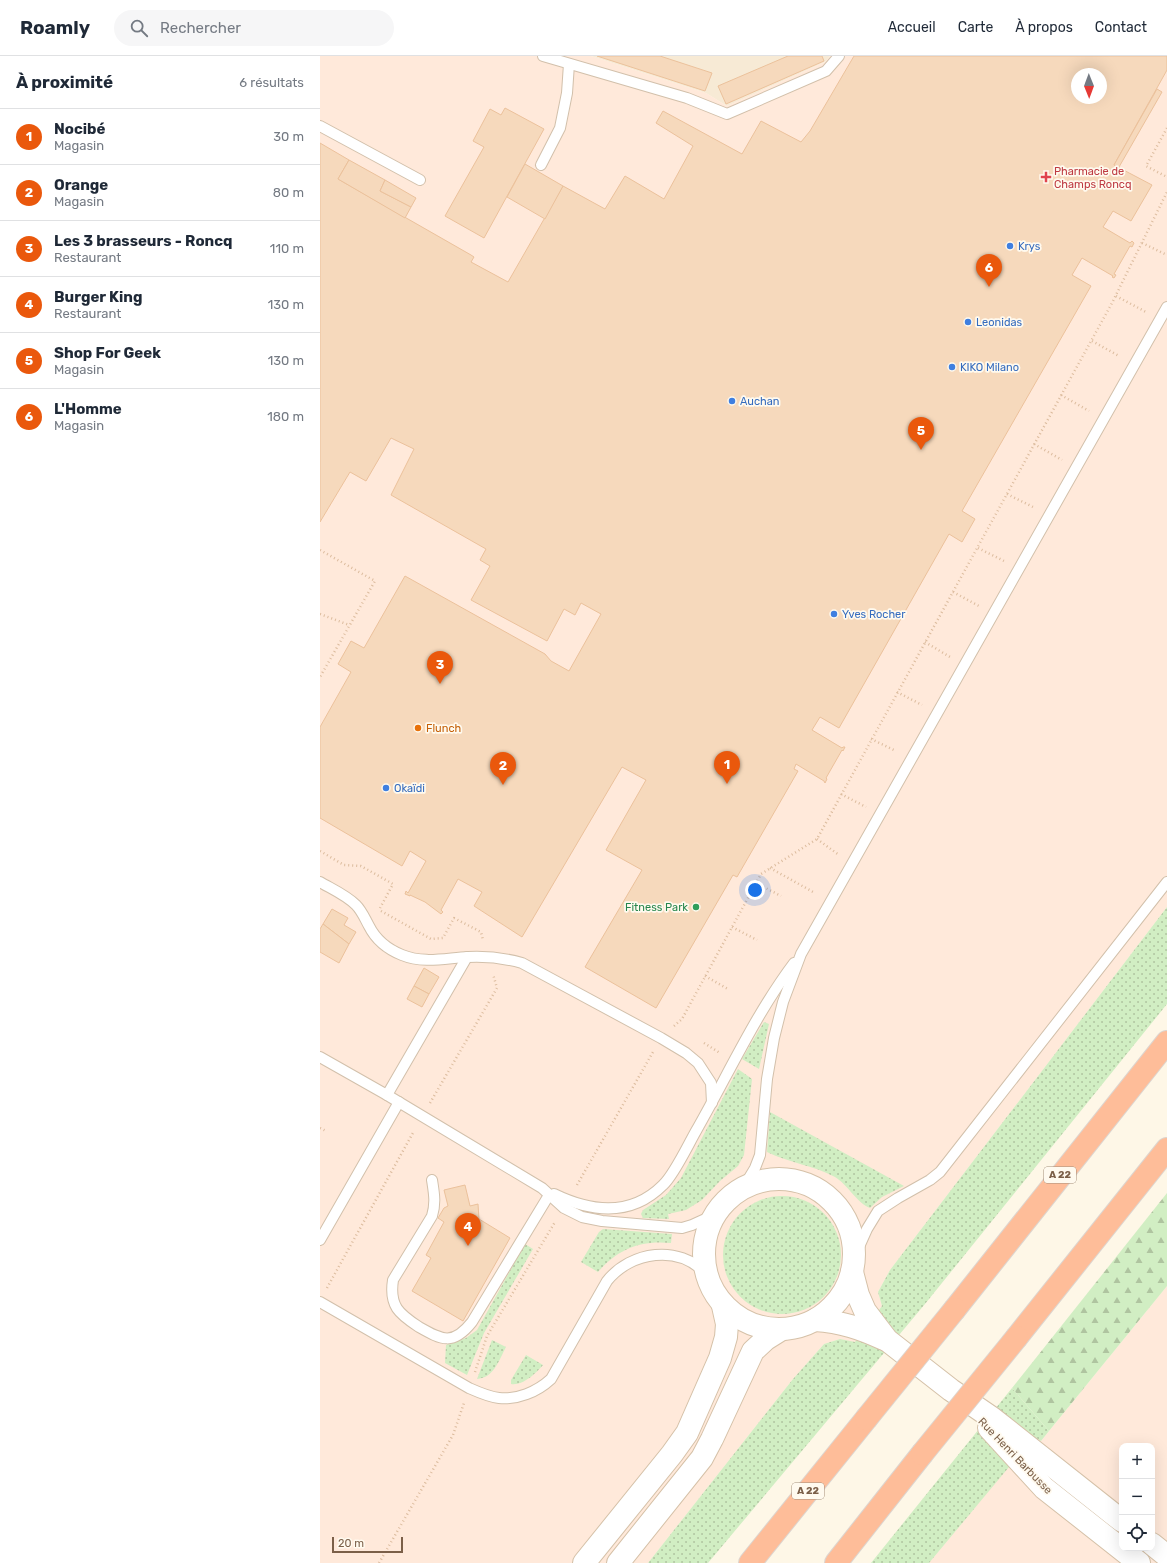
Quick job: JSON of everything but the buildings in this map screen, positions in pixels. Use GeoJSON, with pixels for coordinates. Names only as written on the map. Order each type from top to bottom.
{"type":"FeatureCollection","features":[{"type":"Feature","properties":{"kind":"highway","name":"A 22"},"geometry":{"type":"LineString","coordinates":[[750,1563],[955,1309],[1167,1042]]}},
{"type":"Feature","properties":{"kind":"highway"},"geometry":{"type":"LineString","coordinates":[[836,1563],[1167,1149]]}},
{"type":"Feature","properties":{"kind":"street"},"geometry":{"type":"LineString","coordinates":[[782,1179],[802,1182],[820,1190],[835,1203],[846,1220],[853,1238],[853,1265],[845,1289],[835,1305],[815,1320],[796,1328],[769,1329],[750,1324],[723,1306],[713,1291],[706,1274],[703,1247],[706,1234],[714,1215],[727,1199],[743,1188],[762,1180],[782,1179]]}},
{"type":"Feature","properties":{"kind":"street","name":"Rue Henri Barbusse"},"geometry":{"type":"LineString","coordinates":[[853,1265],[858,1295],[865,1311],[887,1340]]}},
{"type":"Feature","properties":{"kind":"street"},"geometry":{"type":"LineString","coordinates":[[584,1563],[672,1454],[687,1433],[720,1358],[726,1337],[727,1324],[723,1306]]}},
{"type":"Feature","properties":{"kind":"street","name":"Rue Henri Barbusse"},"geometry":{"type":"LineString","coordinates":[[815,1320],[834,1321],[857,1327],[887,1340],[951,1390],[992,1418],[1119,1519]]}},
{"type":"Feature","properties":{"kind":"street"},"geometry":{"type":"LineString","coordinates":[[618,1563],[702,1458],[753,1351],[766,1339],[782,1329]]}},
{"type":"Feature","properties":{"kind":"street","name":"Rue Henri Barbusse"},"geometry":{"type":"LineString","coordinates":[[951,1390],[970,1407],[1044,1488],[1139,1563]]}},
{"type":"Feature","properties":{"kind":"street"},"geometry":{"type":"LineString","coordinates":[[1155,1546],[1167,1556]]}},
{"type":"Feature","properties":{"kind":"lane"},"geometry":{"type":"LineString","coordinates":[[543,56],[687,98],[727,114],[826,71],[839,56]]}},
{"type":"Feature","properties":{"kind":"lane"},"geometry":{"type":"LineString","coordinates":[[541,165],[560,128],[567,93],[570,64]]}},
{"type":"Feature","properties":{"kind":"lane"},"geometry":{"type":"LineString","coordinates":[[320,126],[420,180]]}},
{"type":"Feature","properties":{"kind":"lane"},"geometry":{"type":"LineString","coordinates":[[542,1188],[549,1195],[566,1204],[592,1208],[618,1208],[630,1205],[655,1192],[664,1185],[769,1000],[801,954],[1167,307]]}},
{"type":"Feature","properties":{"kind":"lane"},"geometry":{"type":"LineString","coordinates":[[320,882],[356,905],[377,939],[392,951],[412,959],[423,960],[488,956],[507,958],[522,963],[662,1038],[689,1055],[705,1073],[711,1083],[712,1102]]}},
{"type":"Feature","properties":{"kind":"lane"},"geometry":{"type":"LineString","coordinates":[[853,1265],[866,1229],[878,1212],[892,1201],[930,1180],[945,1166],[1167,882]]}},
{"type":"Feature","properties":{"kind":"lane"},"geometry":{"type":"LineString","coordinates":[[743,1188],[755,1168],[760,1155],[767,1079],[774,1038],[783,1002],[801,954]]}},
{"type":"Feature","properties":{"kind":"lane"},"geometry":{"type":"LineString","coordinates":[[387,1095],[466,957]]}},
{"type":"Feature","properties":{"kind":"lane"},"geometry":{"type":"LineString","coordinates":[[320,1057],[399,1102],[542,1188],[582,1217],[591,1220],[676,1228],[688,1227],[714,1215]]}},
{"type":"Feature","properties":{"kind":"lane"},"geometry":{"type":"LineString","coordinates":[[320,1240],[399,1102]]}},
{"type":"Feature","properties":{"kind":"lane"},"geometry":{"type":"LineString","coordinates":[[432,1180],[435,1202],[432,1216],[393,1280],[391,1291],[397,1310],[402,1316],[437,1337],[444,1339],[458,1336],[465,1331],[472,1322],[549,1195]]}},
{"type":"Feature","properties":{"kind":"lane"},"geometry":{"type":"LineString","coordinates":[[320,1302],[469,1388],[490,1396],[507,1398],[526,1394],[551,1379],[607,1281],[620,1268],[634,1259],[654,1255],[677,1257],[692,1262],[706,1274]]}},
{"type":"Feature","properties":{"kind":"path"},"geometry":{"type":"LineString","coordinates":[[1167,128],[1166,134],[1146,166],[1167,177]]}},
{"type":"Feature","properties":{"kind":"path"},"geometry":{"type":"LineString","coordinates":[[379,1563],[453,1435],[487,1336],[566,1204],[662,1038],[682,1019],[761,874],[817,839],[1092,341],[1166,198],[1167,192]]}},
{"type":"Feature","properties":{"kind":"path"},"geometry":{"type":"LineString","coordinates":[[1142,243],[1167,255]]}},
{"type":"Feature","properties":{"kind":"path"},"geometry":{"type":"LineString","coordinates":[[1116,296],[1160,319]]}},
{"type":"Feature","properties":{"kind":"path"},"geometry":{"type":"LineString","coordinates":[[1092,341],[1134,365]]}},
{"type":"Feature","properties":{"kind":"path"},"geometry":{"type":"LineString","coordinates":[[1062,395],[1104,419]]}},
{"type":"Feature","properties":{"kind":"path"},"geometry":{"type":"LineString","coordinates":[[1034,444],[1076,467]]}},
{"type":"Feature","properties":{"kind":"path"},"geometry":{"type":"LineString","coordinates":[[1007,494],[1049,516]]}},
{"type":"Feature","properties":{"kind":"path"},"geometry":{"type":"LineString","coordinates":[[978,548],[1019,569]]}},
{"type":"Feature","properties":{"kind":"path"},"geometry":{"type":"LineString","coordinates":[[320,550],[374,581],[320,678]]}},
{"type":"Feature","properties":{"kind":"path"},"geometry":{"type":"LineString","coordinates":[[953,592],[994,613]]}},
{"type":"Feature","properties":{"kind":"path"},"geometry":{"type":"LineString","coordinates":[[320,614],[349,625]]}},
{"type":"Feature","properties":{"kind":"path"},"geometry":{"type":"LineString","coordinates":[[925,642],[965,665]]}},
{"type":"Feature","properties":{"kind":"path"},"geometry":{"type":"LineString","coordinates":[[897,692],[937,714]]}},
{"type":"Feature","properties":{"kind":"path"},"geometry":{"type":"LineString","coordinates":[[872,739],[911,759]]}},
{"type":"Feature","properties":{"kind":"path"},"geometry":{"type":"LineString","coordinates":[[841,794],[880,814]]}},
{"type":"Feature","properties":{"kind":"path"},"geometry":{"type":"LineString","coordinates":[[817,839],[852,864]]}},
{"type":"Feature","properties":{"kind":"path"},"geometry":{"type":"LineString","coordinates":[[770,868],[830,901]]}},
{"type":"Feature","properties":{"kind":"path"},"geometry":{"type":"LineString","coordinates":[[756,884],[781,896]]}},
{"type":"Feature","properties":{"kind":"path"},"geometry":{"type":"LineString","coordinates":[[732,927],[757,940]]}},
{"type":"Feature","properties":{"kind":"path"},"geometry":{"type":"LineString","coordinates":[[705,976],[728,989]]}},
{"type":"Feature","properties":{"kind":"path"},"geometry":{"type":"LineString","coordinates":[[320,1128],[326,1131]]}},
{"type":"Feature","properties":{"kind":"shaded area"},"geometry":{"type":"Polygon","coordinates":[[[320,56],[591,56],[706,93],[727,106],[825,62],[830,56],[1167,56],[1167,907],[890,1270],[878,1292],[882,1306],[855,1343],[840,1339],[824,1344],[793,1379],[648,1563],[320,1563],[320,56]]]}},
{"type":"Feature","properties":{"kind":"shaded area"},"geometry":{"type":"Polygon","coordinates":[[[591,56],[830,56],[825,62],[727,106],[706,93],[591,56]]]}},
{"type":"Feature","properties":{"kind":"shaded area"},"geometry":{"type":"Polygon","coordinates":[[[1167,1286],[1167,1563],[929,1563],[1034,1436],[1041,1441],[1167,1286]]]}},
{"type":"Feature","properties":{"kind":"green space"},"geometry":{"type":"Polygon","coordinates":[[[1167,907],[1167,1004],[925,1304],[708,1563],[648,1563],[793,1379],[824,1344],[840,1339],[855,1342],[882,1306],[878,1292],[890,1270],[1167,907]]]}},
{"type":"Feature","properties":{"kind":"green space"},"geometry":{"type":"Polygon","coordinates":[[[764,1022],[769,1024],[759,1069],[742,1059],[764,1022]]]}},
{"type":"Feature","properties":{"kind":"green space"},"geometry":{"type":"Polygon","coordinates":[[[738,1069],[752,1079],[744,1155],[738,1166],[720,1181],[702,1200],[686,1210],[668,1214],[669,1219],[643,1218],[641,1214],[643,1210],[666,1195],[681,1178],[738,1069]]]}},
{"type":"Feature","properties":{"kind":"green space"},"geometry":{"type":"Polygon","coordinates":[[[770,1112],[904,1186],[882,1197],[870,1208],[861,1202],[835,1177],[767,1152],[770,1112]]]}},
{"type":"Feature","properties":{"kind":"green space"},"geometry":{"type":"Polygon","coordinates":[[[1167,1193],[1167,1286],[1049,1431],[1012,1388],[1167,1193]]]}},
{"type":"Feature","properties":{"kind":"green space"},"geometry":{"type":"Polygon","coordinates":[[[782,1196],[793,1197],[815,1206],[831,1222],[840,1244],[840,1266],[831,1288],[815,1304],[793,1313],[782,1314],[771,1313],[749,1304],[733,1288],[724,1266],[723,1255],[724,1244],[733,1222],[749,1206],[771,1197],[782,1196]]]}},
{"type":"Feature","properties":{"kind":"green space"},"geometry":{"type":"Polygon","coordinates":[[[603,1229],[672,1234],[671,1243],[649,1243],[630,1248],[613,1257],[598,1272],[581,1262],[599,1232],[603,1229]]]}},
{"type":"Feature","properties":{"kind":"green space"},"geometry":{"type":"Polygon","coordinates":[[[525,1244],[533,1249],[484,1333],[467,1375],[445,1363],[446,1345],[466,1338],[477,1330],[525,1244]]]}},
{"type":"Feature","properties":{"kind":"green space"},"geometry":{"type":"Polygon","coordinates":[[[492,1340],[506,1347],[492,1372],[483,1378],[477,1379],[492,1340]]]}},
{"type":"Feature","properties":{"kind":"green space"},"geometry":{"type":"Polygon","coordinates":[[[526,1355],[543,1365],[525,1381],[511,1384],[511,1380],[526,1355]]]}},
{"type":"Feature","properties":{"kind":"green space"},"geometry":{"type":"Polygon","coordinates":[[[1012,1388],[1049,1431],[1041,1441],[1034,1437],[929,1563],[871,1563],[1012,1388]]]}},
{"type":"Feature","properties":{"kind":"place","name":"Pharmacie de Champs Roncq"},"geometry":{"type":"Point","coordinates":[1046,177]}},
{"type":"Feature","properties":{"kind":"place","name":"Krys"},"geometry":{"type":"Point","coordinates":[1010,246]}},
{"type":"Feature","properties":{"kind":"place","name":"L'Homme"},"geometry":{"type":"Point","coordinates":[989,287]}},
{"type":"Feature","properties":{"kind":"place","name":"Leonidas"},"geometry":{"type":"Point","coordinates":[968,322]}},
{"type":"Feature","properties":{"kind":"place","name":"KIKO Milano"},"geometry":{"type":"Point","coordinates":[952,367]}},
{"type":"Feature","properties":{"kind":"place","name":"Auchan"},"geometry":{"type":"Point","coordinates":[732,401]}},
{"type":"Feature","properties":{"kind":"place","name":"Shop For Geek"},"geometry":{"type":"Point","coordinates":[921,450]}},
{"type":"Feature","properties":{"kind":"place","name":"Yves Rocher"},"geometry":{"type":"Point","coordinates":[834,614]}},
{"type":"Feature","properties":{"kind":"place","name":"Les 3 brasseurs - Roncq"},"geometry":{"type":"Point","coordinates":[440,684]}},
{"type":"Feature","properties":{"kind":"place","name":"Flunch"},"geometry":{"type":"Point","coordinates":[418,728]}},
{"type":"Feature","properties":{"kind":"place","name":"Nocibé"},"geometry":{"type":"Point","coordinates":[727,784]}},
{"type":"Feature","properties":{"kind":"place","name":"Orange"},"geometry":{"type":"Point","coordinates":[503,785]}},
{"type":"Feature","properties":{"kind":"place","name":"Okaïdi"},"geometry":{"type":"Point","coordinates":[386,788]}},
{"type":"Feature","properties":{"kind":"place","name":"Fitness Park"},"geometry":{"type":"Point","coordinates":[696,907]}},
{"type":"Feature","properties":{"kind":"place","name":"Burger King"},"geometry":{"type":"Point","coordinates":[468,1246]}}]}
